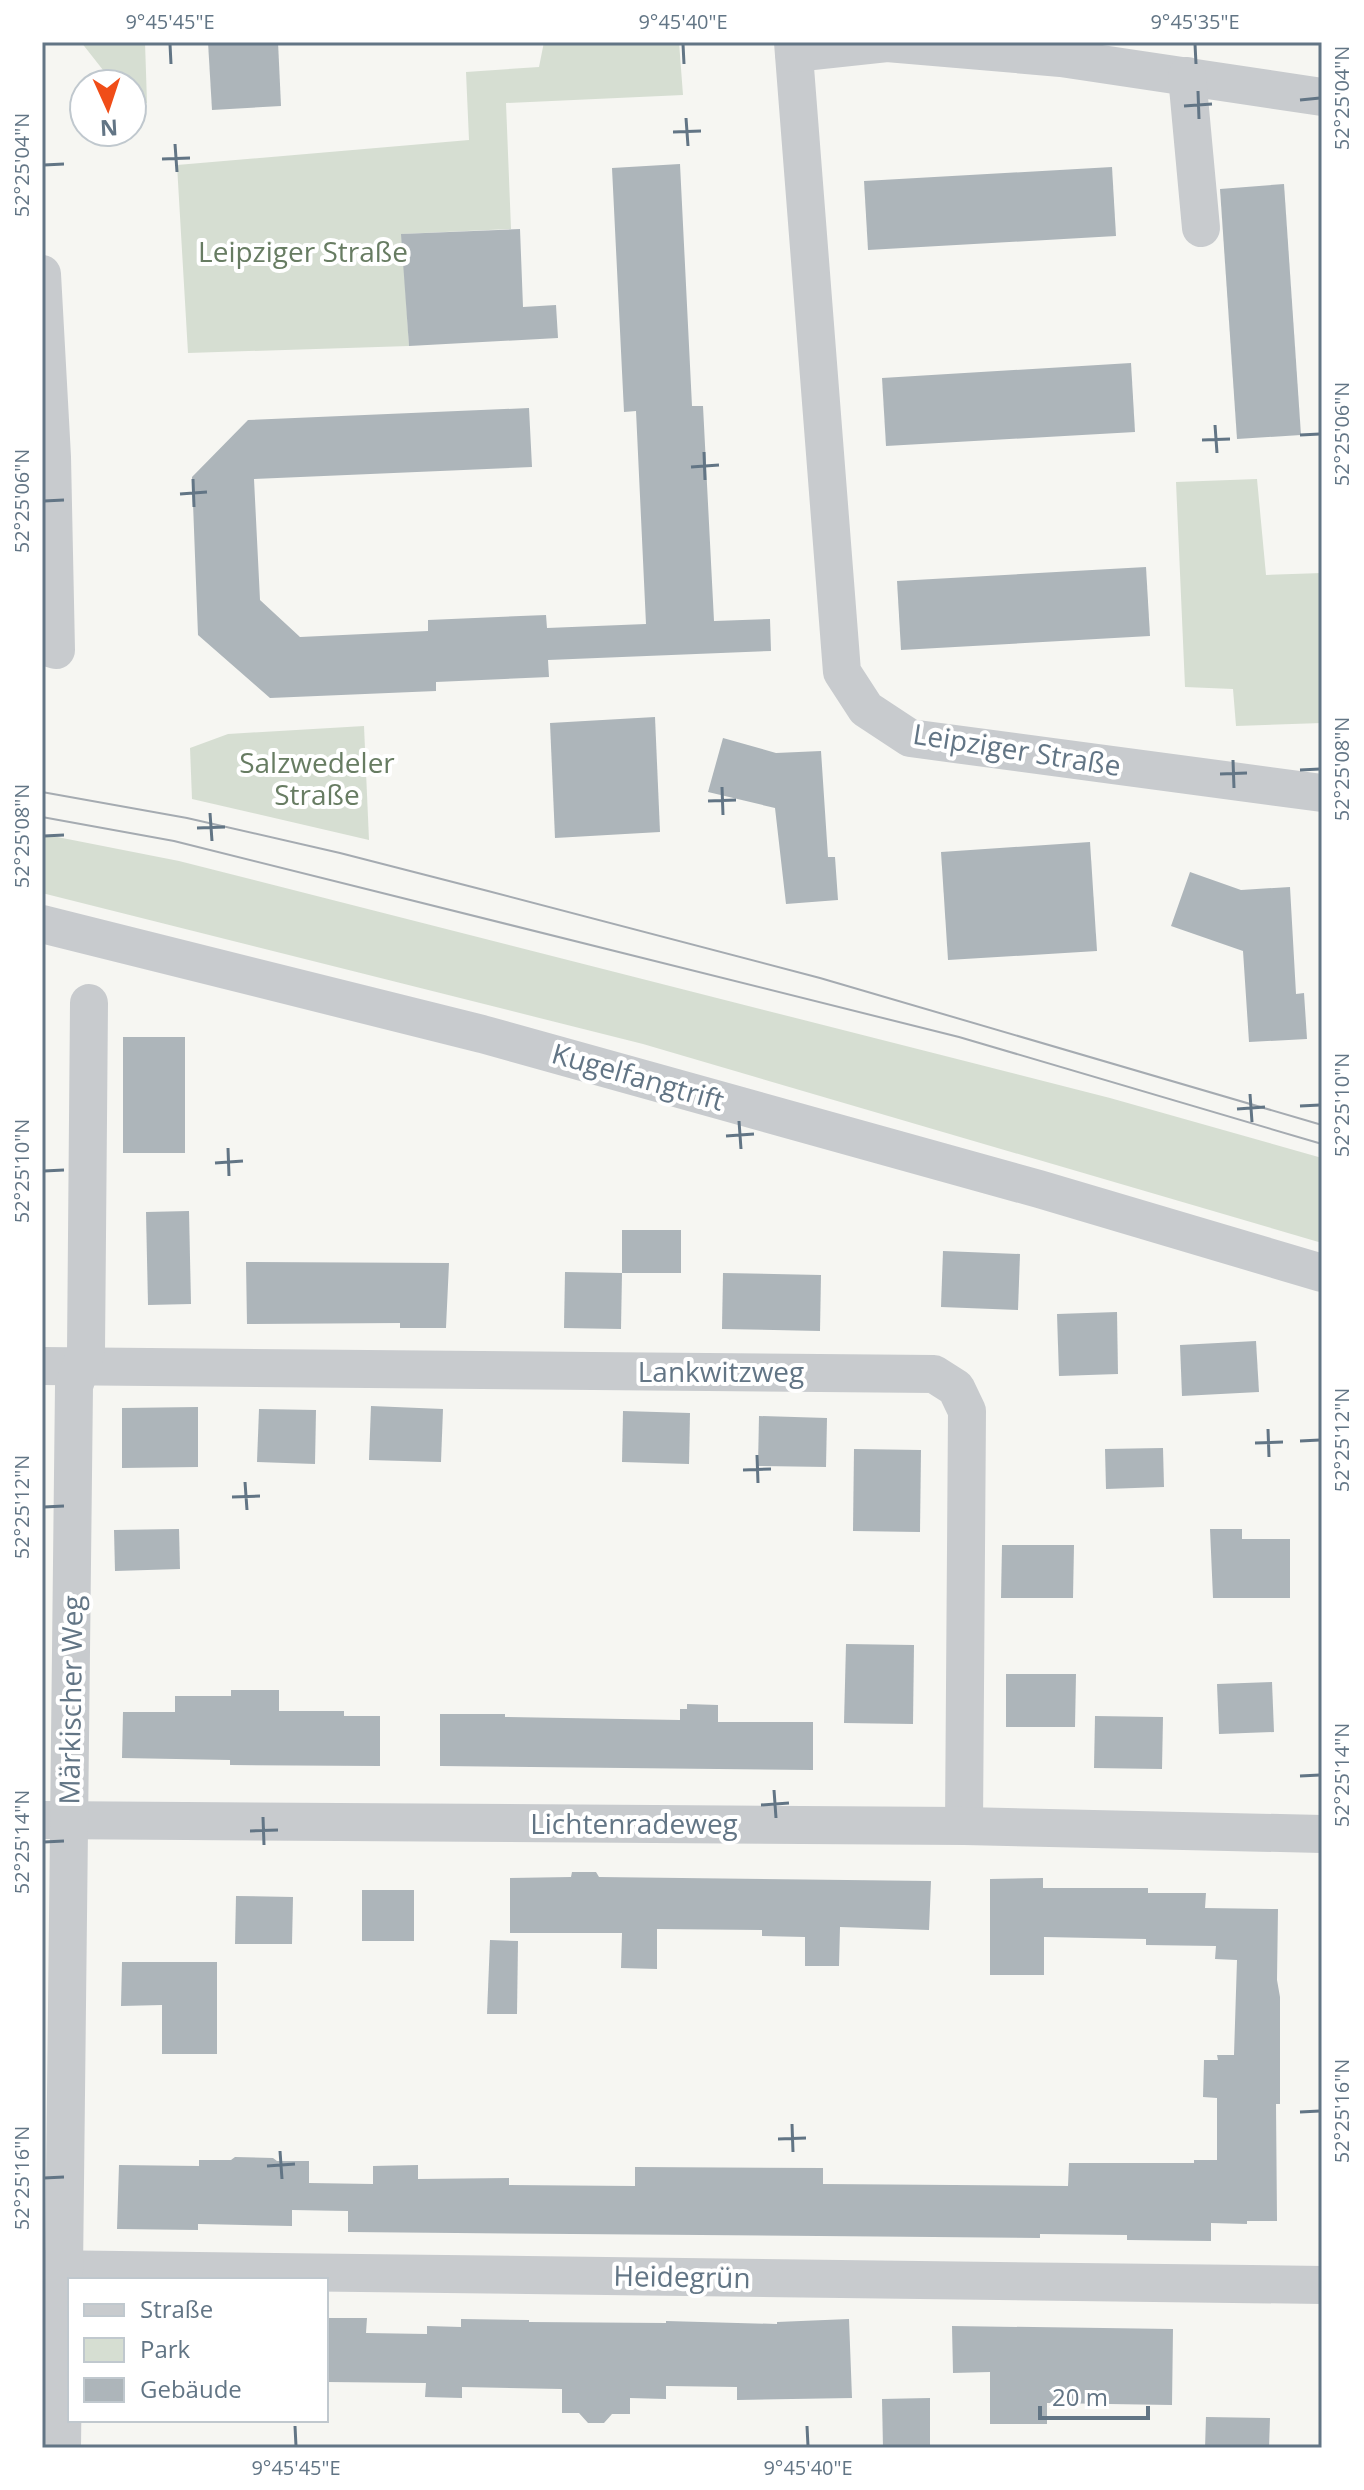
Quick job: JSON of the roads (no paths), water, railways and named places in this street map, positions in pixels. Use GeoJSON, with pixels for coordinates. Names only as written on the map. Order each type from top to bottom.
{"type":"FeatureCollection","features":[{"type":"Feature","properties":{"kind":"street"},"geometry":{"type":"LineString","coordinates":[[793,47],[887,43],[1060,50],[1187,76],[1322,97]]}},
{"type":"Feature","properties":{"kind":"street","name":"Leipziger Straße"},"geometry":{"type":"LineString","coordinates":[[793,47],[842,672],[866,709],[910,738],[1322,793]]}},
{"type":"Feature","properties":{"kind":"street"},"geometry":{"type":"LineString","coordinates":[[1187,76],[1201,228]]}},
{"type":"Feature","properties":{"kind":"street"},"geometry":{"type":"LineString","coordinates":[[42,274],[52,457],[56,650],[42,646]]}},
{"type":"Feature","properties":{"kind":"street","name":"Kugelfangtrift"},"geometry":{"type":"LineString","coordinates":[[42,924],[482,1034],[1039,1189],[1322,1273]]}},
{"type":"Feature","properties":{"kind":"street","name":"Märkischer Weg"},"geometry":{"type":"LineString","coordinates":[[62,2448],[53,2269],[56,1820],[74,1386],[84,1359],[89,1003]]}},
{"type":"Feature","properties":{"kind":"street","name":"Lankwitzweg"},"geometry":{"type":"LineString","coordinates":[[42,1366],[84,1359],[934,1374],[956,1388],[967,1411],[964,1826]]}},
{"type":"Feature","properties":{"kind":"street","name":"Lichtenradeweg"},"geometry":{"type":"LineString","coordinates":[[56,1820],[964,1826],[1322,1834]]}},
{"type":"Feature","properties":{"kind":"street","name":"Heidegrün"},"geometry":{"type":"LineString","coordinates":[[53,2269],[1322,2285]]}},
{"type":"Feature","properties":{"kind":"tram line"},"geometry":{"type":"LineString","coordinates":[[42,792],[187,818],[488,891],[820,978],[1322,1125]]}},
{"type":"Feature","properties":{"kind":"tram line"},"geometry":{"type":"LineString","coordinates":[[42,817],[174,841],[959,1037],[1322,1144]]}},
{"type":"Feature","properties":{"kind":"park label","name":"Salzwedeler Straße"},"geometry":{"type":"Point","coordinates":[317,779]}}]}
